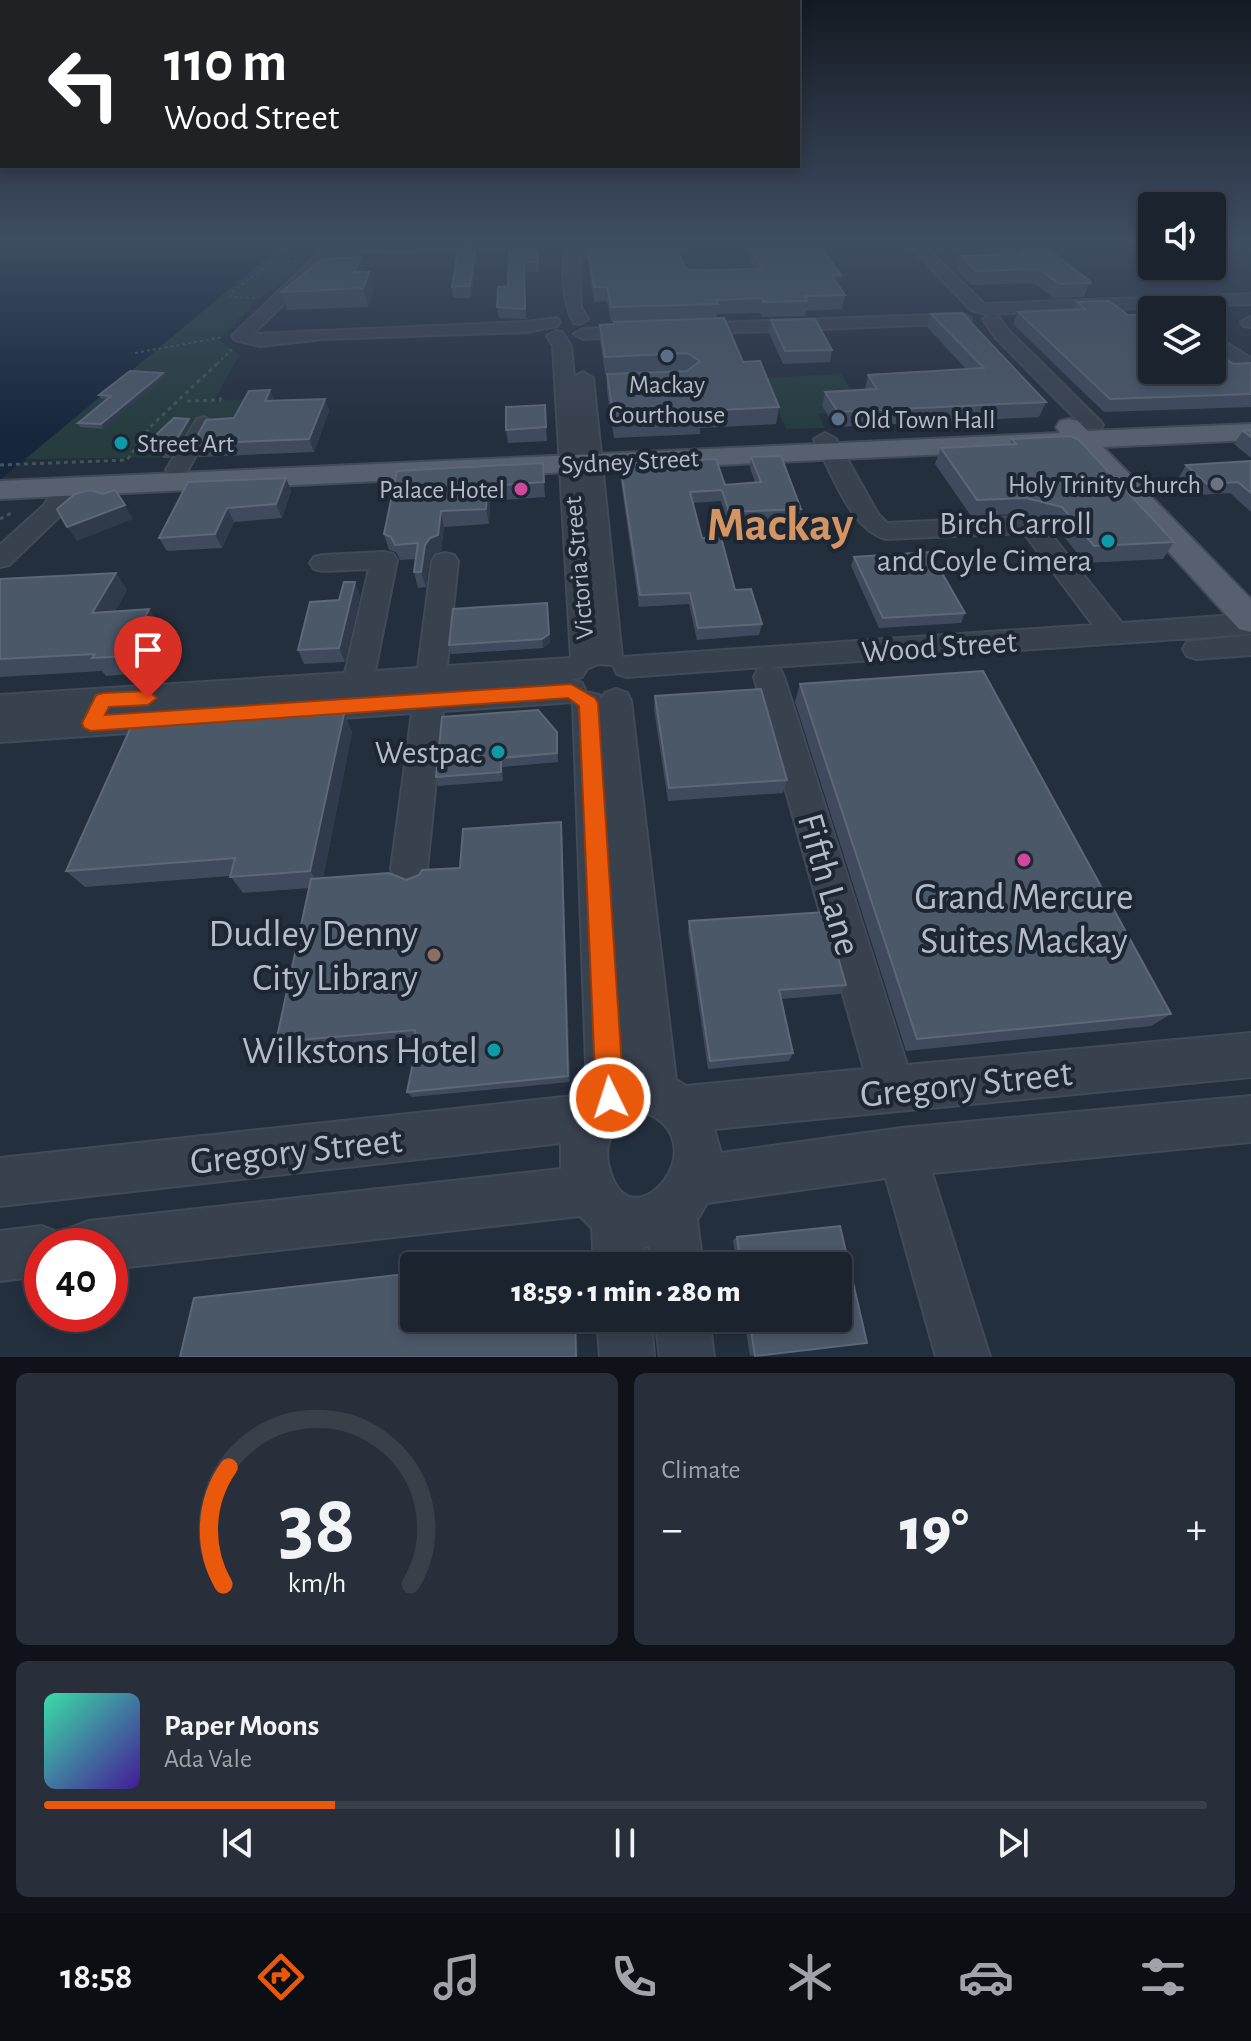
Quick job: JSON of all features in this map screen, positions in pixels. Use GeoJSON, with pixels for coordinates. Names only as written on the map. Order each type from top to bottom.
{"type":"FeatureCollection","features":[{"type":"Feature","properties":{"kind":"main road","name":"Sydney Street"},"geometry":{"type":"LineString","coordinates":[[14,480],[179,476],[828,445],[1087,432],[1251,418]]}},
{"type":"Feature","properties":{"kind":"main road","name":"Sydney Street"},"geometry":{"type":"LineString","coordinates":[[1087,432],[1251,432]]}},
{"type":"Feature","properties":{"kind":"main road"},"geometry":{"type":"LineString","coordinates":[[1087,432],[1251,586]]}},
{"type":"Feature","properties":{"kind":"main road"},"geometry":{"type":"LineString","coordinates":[[1087,432],[1251,622]]}},
{"type":"Feature","properties":{"kind":"main road","name":"Sydney Street"},"geometry":{"type":"LineString","coordinates":[[14,480],[66,488],[179,476]]}},
{"type":"Feature","properties":{"kind":"street"},"geometry":{"type":"LineString","coordinates":[[281,305],[254,337],[281,344],[313,339],[553,328],[1138,311]]}},
{"type":"Feature","properties":{"kind":"street","name":"Victoria Street"},"geometry":{"type":"LineString","coordinates":[[558,305],[553,328],[562,348],[579,457],[634,1104]]}},
{"type":"Feature","properties":{"kind":"street","name":"Victoria Street"},"geometry":{"type":"LineString","coordinates":[[573,305],[582,327],[577,345],[592,383],[579,457]]}},
{"type":"Feature","properties":{"kind":"street"},"geometry":{"type":"LineString","coordinates":[[964,305],[1087,432]]}},
{"type":"Feature","properties":{"kind":"street"},"geometry":{"type":"LineString","coordinates":[[966,305],[973,314]]}},
{"type":"Feature","properties":{"kind":"street"},"geometry":{"type":"LineString","coordinates":[[1118,312],[1186,305]]}},
{"type":"Feature","properties":{"kind":"street"},"geometry":{"type":"LineString","coordinates":[[1228,307],[1251,306]]}},
{"type":"Feature","properties":{"kind":"street"},"geometry":{"type":"LineString","coordinates":[[1228,307],[1249,329]]}},
{"type":"Feature","properties":{"kind":"street"},"geometry":{"type":"LineString","coordinates":[[1226,349],[1248,365]]}},
{"type":"Feature","properties":{"kind":"street"},"geometry":{"type":"LineString","coordinates":[[1226,364],[1248,365]]}},
{"type":"Feature","properties":{"kind":"street"},"geometry":{"type":"LineString","coordinates":[[179,476],[204,423]]}},
{"type":"Feature","properties":{"kind":"street"},"geometry":{"type":"LineString","coordinates":[[828,445],[868,518],[878,528],[886,531],[1018,524],[1032,527],[1115,634]]}},
{"type":"Feature","properties":{"kind":"street"},"geometry":{"type":"LineString","coordinates":[[0,539],[27,515],[34,504],[14,480]]}},
{"type":"Feature","properties":{"kind":"street"},"geometry":{"type":"LineString","coordinates":[[0,559],[54,509],[66,488]]}},
{"type":"Feature","properties":{"kind":"street"},"geometry":{"type":"LineString","coordinates":[[323,563],[384,560],[355,695]]}},
{"type":"Feature","properties":{"kind":"street"},"geometry":{"type":"LineString","coordinates":[[409,869],[445,561]]}},
{"type":"Feature","properties":{"kind":"street","name":"Wood Street"},"geometry":{"type":"LineString","coordinates":[[0,729],[97,712],[600,679],[1251,622]]}},
{"type":"Feature","properties":{"kind":"street","name":"Wood Street"},"geometry":{"type":"LineString","coordinates":[[600,679],[769,677],[1251,645]]}},
{"type":"Feature","properties":{"kind":"street","name":"Fifth Lane"},"geometry":{"type":"LineString","coordinates":[[769,677],[892,1090]]}},
{"type":"Feature","properties":{"kind":"street","name":"Wood Street"},"geometry":{"type":"LineString","coordinates":[[0,707],[97,712]]}},
{"type":"Feature","properties":{"kind":"street","name":"Gregory Street"},"geometry":{"type":"LineString","coordinates":[[0,1182],[634,1104],[892,1090],[1251,1055]]}},
{"type":"Feature","properties":{"kind":"street"},"geometry":{"type":"LineString","coordinates":[[610,1225],[585,1172],[583,1153],[634,1104],[690,1124],[696,1142],[697,1162],[682,1196],[678,1252]]}},
{"type":"Feature","properties":{"kind":"street","name":"Gregory Street"},"geometry":{"type":"LineString","coordinates":[[682,1196],[902,1152],[1251,1119]]}},
{"type":"Feature","properties":{"kind":"street"},"geometry":{"type":"LineString","coordinates":[[902,1152],[963,1357]]}},
{"type":"Feature","properties":{"kind":"street"},"geometry":{"type":"LineString","coordinates":[[128,1244],[610,1225],[655,1221],[682,1196]]}},
{"type":"Feature","properties":{"kind":"street"},"geometry":{"type":"LineString","coordinates":[[0,1256],[24,1253]]}},
{"type":"Feature","properties":{"kind":"street"},"geometry":{"type":"LineString","coordinates":[[625,1332],[627,1357]]}},
{"type":"Feature","properties":{"kind":"street"},"geometry":{"type":"LineString","coordinates":[[684,1332],[687,1357]]}},
{"type":"Feature","properties":{"kind":"path"},"geometry":{"type":"LineString","coordinates":[[135,353],[228,337]]}},
{"type":"Feature","properties":{"kind":"path"},"geometry":{"type":"LineString","coordinates":[[0,519],[14,480],[127,460],[150,427],[234,347]]}},
{"type":"Feature","properties":{"kind":"path"},"geometry":{"type":"LineString","coordinates":[[187,401],[220,400],[222,394]]}},
{"type":"Feature","properties":{"kind":"green space"},"geometry":{"type":"Polygon","coordinates":[[[208,305],[252,305],[219,340],[239,355],[214,401],[250,399],[237,426],[180,457],[25,459],[208,305]]]}},
{"type":"Feature","properties":{"kind":"green space"},"geometry":{"type":"Polygon","coordinates":[[[841,374],[851,390],[824,391],[832,406],[823,406],[826,413],[818,414],[825,428],[786,429],[764,378],[841,374]]]}},
{"type":"Feature","properties":{"kind":"water"},"geometry":{"type":"Polygon","coordinates":[[[0,305],[210,305],[0,480],[0,305]]]}},
{"type":"Feature","properties":{"kind":"building"},"geometry":{"type":"Polygon","coordinates":[[[525,305],[525,309],[497,307],[525,305]]]}},
{"type":"Feature","properties":{"kind":"building"},"geometry":{"type":"Polygon","coordinates":[[[611,305],[671,305],[611,307],[611,305]]]}},
{"type":"Feature","properties":{"kind":"building"},"geometry":{"type":"Polygon","coordinates":[[[1115,305],[1128,315],[1138,315],[1138,384],[1226,384],[1226,359],[1233,364],[1251,363],[1251,394],[1110,399],[1018,312],[1115,305]]]}},
{"type":"Feature","properties":{"kind":"building"},"geometry":{"type":"Polygon","coordinates":[[[962,313],[1046,402],[838,412],[825,392],[877,389],[868,375],[984,368],[931,314],[962,313]]]}},
{"type":"Feature","properties":{"kind":"building"},"geometry":{"type":"Polygon","coordinates":[[[724,318],[743,362],[760,361],[779,407],[700,411],[701,416],[614,420],[607,374],[687,371],[700,361],[687,353],[605,357],[600,325],[724,318]]]}},
{"type":"Feature","properties":{"kind":"building"},"geometry":{"type":"Polygon","coordinates":[[[815,319],[832,350],[785,351],[771,320],[815,319]]]}},
{"type":"Feature","properties":{"kind":"building"},"geometry":{"type":"Polygon","coordinates":[[[130,371],[163,373],[101,424],[78,423],[111,396],[99,395],[130,371]]]}},
{"type":"Feature","properties":{"kind":"building"},"geometry":{"type":"Polygon","coordinates":[[[270,390],[265,401],[325,399],[309,439],[193,444],[206,420],[234,418],[249,391],[270,390]]]}},
{"type":"Feature","properties":{"kind":"building"},"geometry":{"type":"Polygon","coordinates":[[[545,405],[546,427],[506,430],[506,407],[545,405]]]}},
{"type":"Feature","properties":{"kind":"building"},"geometry":{"type":"Polygon","coordinates":[[[174,418],[189,419],[168,453],[161,454],[166,448],[144,446],[174,418]]]}},
{"type":"Feature","properties":{"kind":"building"},"geometry":{"type":"Polygon","coordinates":[[[1070,436],[1078,439],[1174,542],[1094,546],[1062,507],[1026,498],[977,500],[941,448],[1016,444],[1012,439],[1070,436]]]}},
{"type":"Feature","properties":{"kind":"building"},"geometry":{"type":"Polygon","coordinates":[[[781,456],[801,509],[729,512],[722,490],[690,492],[702,538],[721,537],[735,590],[751,589],[762,624],[698,628],[690,593],[640,595],[620,464],[716,459],[725,485],[761,482],[751,457],[781,456]]]}},
{"type":"Feature","properties":{"kind":"building"},"geometry":{"type":"Polygon","coordinates":[[[1251,461],[1251,493],[1238,482],[1207,484],[1186,465],[1251,461]]]}},
{"type":"Feature","properties":{"kind":"building"},"geometry":{"type":"Polygon","coordinates":[[[543,463],[544,482],[487,486],[486,509],[441,511],[438,535],[430,538],[425,545],[421,572],[414,572],[418,543],[395,545],[391,537],[384,534],[397,471],[543,463]]]}},
{"type":"Feature","properties":{"kind":"building"},"geometry":{"type":"Polygon","coordinates":[[[286,478],[276,504],[227,508],[215,534],[159,538],[188,482],[286,478]]]}},
{"type":"Feature","properties":{"kind":"building"},"geometry":{"type":"Polygon","coordinates":[[[90,490],[103,494],[115,490],[125,505],[67,527],[57,509],[75,494],[90,490]]]}},
{"type":"Feature","properties":{"kind":"building"},"geometry":{"type":"Polygon","coordinates":[[[930,552],[965,613],[883,618],[854,557],[930,552]]]}},
{"type":"Feature","properties":{"kind":"building"},"geometry":{"type":"Polygon","coordinates":[[[116,573],[92,613],[149,609],[127,656],[92,658],[95,654],[0,659],[0,579],[116,573]]]}},
{"type":"Feature","properties":{"kind":"building"},"geometry":{"type":"Polygon","coordinates":[[[344,582],[355,582],[339,648],[298,650],[310,602],[339,600],[344,582]]]}},
{"type":"Feature","properties":{"kind":"building"},"geometry":{"type":"Polygon","coordinates":[[[547,603],[549,634],[542,639],[449,645],[453,609],[547,603]]]}},
{"type":"Feature","properties":{"kind":"building"},"geometry":{"type":"Polygon","coordinates":[[[983,671],[1171,1014],[917,1039],[800,684],[983,671]]]}},
{"type":"Feature","properties":{"kind":"building"},"geometry":{"type":"Polygon","coordinates":[[[761,689],[787,780],[669,788],[655,696],[761,689]]]}},
{"type":"Feature","properties":{"kind":"building","name":"Westpac"},"geometry":{"type":"Polygon","coordinates":[[[538,710],[557,732],[557,753],[501,758],[501,772],[436,777],[442,717],[538,710]]]}},
{"type":"Feature","properties":{"kind":"building"},"geometry":{"type":"Polygon","coordinates":[[[344,714],[310,871],[230,877],[235,858],[66,871],[131,727],[344,714]]]}},
{"type":"Feature","properties":{"kind":"building","name":"Dudley Denny City Library"},"geometry":{"type":"Polygon","coordinates":[[[561,822],[568,1076],[407,1092],[414,1058],[415,1030],[276,1042],[311,879],[389,873],[406,880],[419,875],[422,870],[460,868],[463,829],[561,822]]]}},
{"type":"Feature","properties":{"kind":"building"},"geometry":{"type":"Polygon","coordinates":[[[825,912],[846,985],[779,990],[793,1053],[710,1061],[689,921],[825,912]]]}},
{"type":"Feature","properties":{"kind":"building"},"geometry":{"type":"Polygon","coordinates":[[[840,1226],[846,1252],[739,1252],[737,1237],[840,1226]]]}},
{"type":"Feature","properties":{"kind":"building"},"geometry":{"type":"Polygon","coordinates":[[[400,1275],[400,1332],[575,1332],[576,1357],[180,1357],[194,1298],[400,1275]]]}},
{"type":"Feature","properties":{"kind":"building"},"geometry":{"type":"Polygon","coordinates":[[[852,1278],[867,1343],[755,1356],[751,1332],[852,1332],[852,1278]]]}},
{"type":"Feature","properties":{"kind":"place","name":"Mackay Courthouse"},"geometry":{"type":"Point","coordinates":[667,356]}},
{"type":"Feature","properties":{"kind":"place","name":"Old Town Hall"},"geometry":{"type":"Point","coordinates":[838,419]}},
{"type":"Feature","properties":{"kind":"place","name":"Street Art"},"geometry":{"type":"Point","coordinates":[121,443]}},
{"type":"Feature","properties":{"kind":"place","name":"Holy Trinity Church"},"geometry":{"type":"Point","coordinates":[1217,484]}},
{"type":"Feature","properties":{"kind":"place","name":"Palace Hotel"},"geometry":{"type":"Point","coordinates":[521,489]}},
{"type":"Feature","properties":{"kind":"place","name":"Birch Carroll and Coyle Cimera"},"geometry":{"type":"Point","coordinates":[1108,541]}},
{"type":"Feature","properties":{"kind":"place","name":"Westpac"},"geometry":{"type":"Point","coordinates":[498,752]}},
{"type":"Feature","properties":{"kind":"place","name":"Grand Mercure Suites Mackay"},"geometry":{"type":"Point","coordinates":[1024,860]}},
{"type":"Feature","properties":{"kind":"place","name":"Dudley Denny City Library"},"geometry":{"type":"Point","coordinates":[434,955]}},
{"type":"Feature","properties":{"kind":"place","name":"Wilkstons Hotel"},"geometry":{"type":"Point","coordinates":[494,1050]}},
{"type":"Feature","properties":{"kind":"district","name":"Mackay"},"geometry":{"type":"Point","coordinates":[780,523]}},
{"type":"Feature","properties":{"kind":"route"},"geometry":{"type":"LineString","coordinates":[[148,698],[103,700],[91,723],[571,691],[588,703],[610,1098]]}}]}
